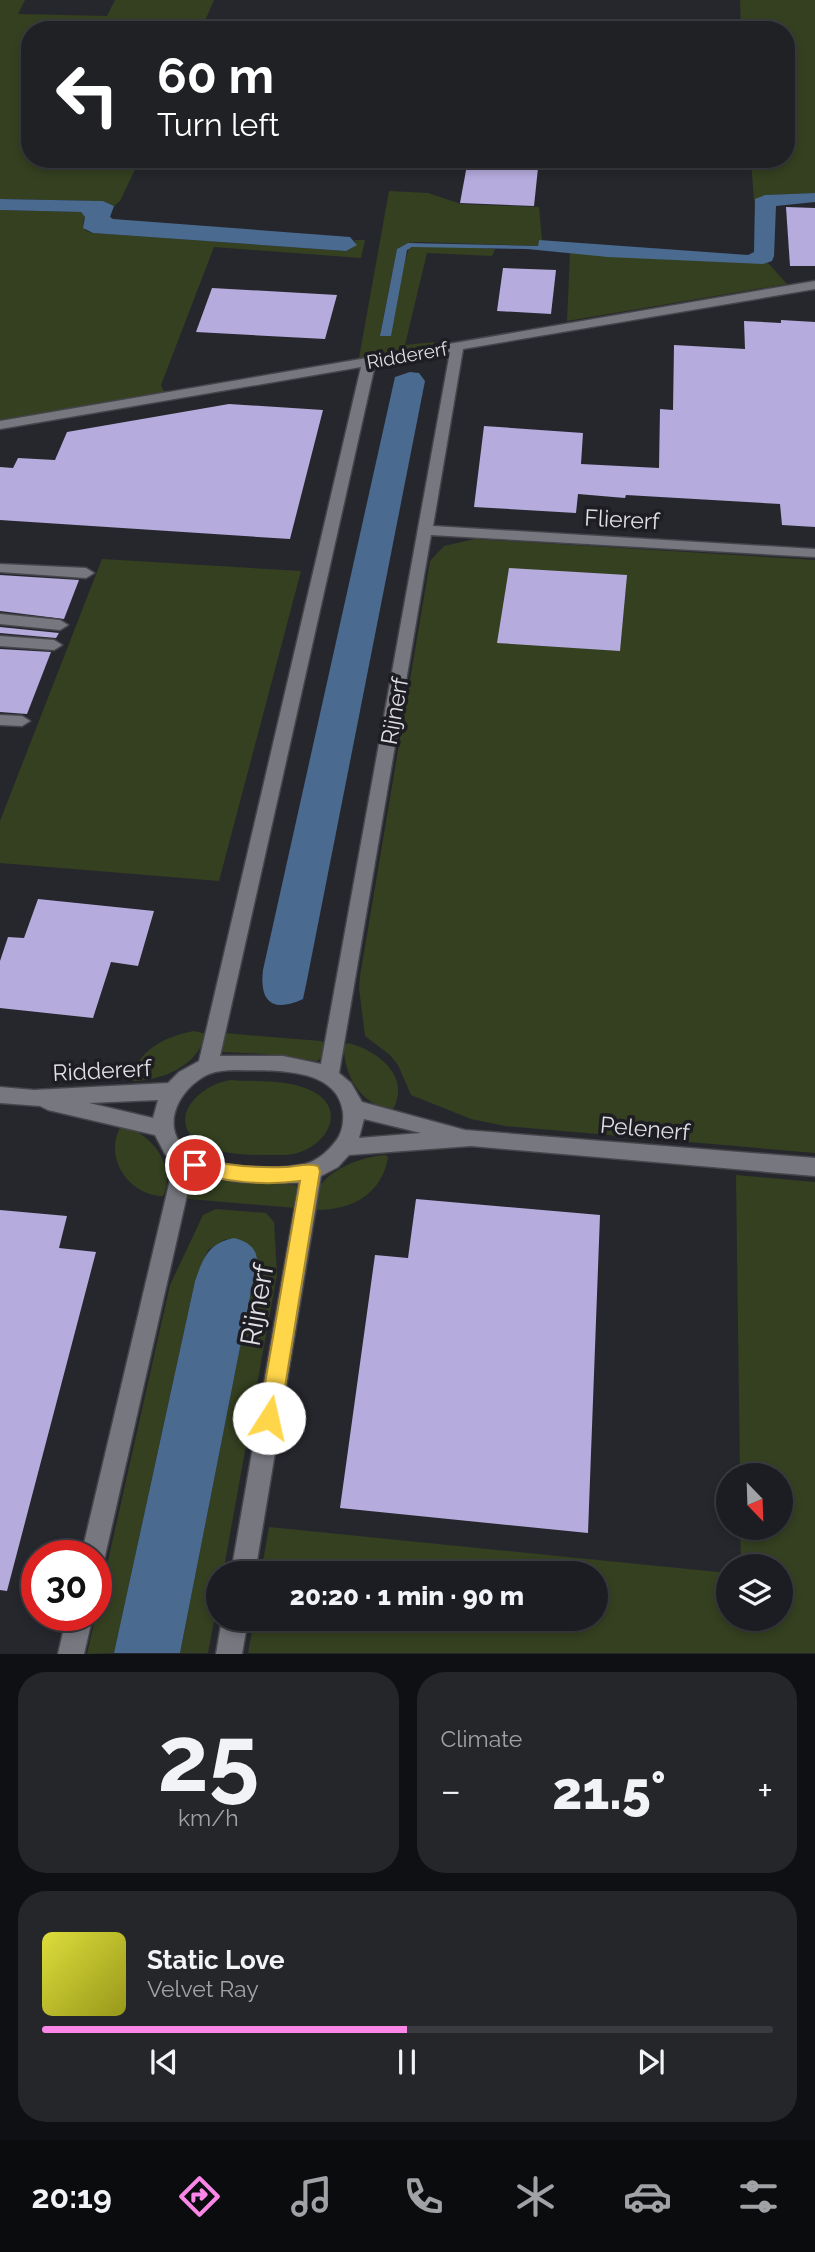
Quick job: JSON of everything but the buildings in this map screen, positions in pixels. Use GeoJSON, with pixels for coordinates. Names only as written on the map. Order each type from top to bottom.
{"type":"FeatureCollection","features":[{"type":"Feature","properties":{"kind":"street","name":"Riddererf"},"geometry":{"type":"LineString","coordinates":[[0,425],[815,285]]}},
{"type":"Feature","properties":{"kind":"street","name":"Rijnerf"},"geometry":{"type":"LineString","coordinates":[[328,1076],[457,346]]}},
{"type":"Feature","properties":{"kind":"street"},"geometry":{"type":"LineString","coordinates":[[208,1066],[369,361]]}},
{"type":"Feature","properties":{"kind":"street","name":"Fliererf"},"geometry":{"type":"LineString","coordinates":[[426,530],[815,553]]}},
{"type":"Feature","properties":{"kind":"street"},"geometry":{"type":"LineString","coordinates":[[0,568],[86,573]]}},
{"type":"Feature","properties":{"kind":"street"},"geometry":{"type":"LineString","coordinates":[[0,619],[60,625]]}},
{"type":"Feature","properties":{"kind":"street"},"geometry":{"type":"LineString","coordinates":[[0,641],[54,645]]}},
{"type":"Feature","properties":{"kind":"street"},"geometry":{"type":"LineString","coordinates":[[0,720],[22,721]]}},
{"type":"Feature","properties":{"kind":"street"},"geometry":{"type":"LineString","coordinates":[[235,1062],[305,1068],[328,1076],[346,1092],[353,1108],[352,1133],[345,1147],[334,1158],[311,1171],[284,1175],[211,1169],[185,1160],[171,1146],[162,1128],[164,1105],[172,1091],[184,1078],[208,1066],[235,1062]]}},
{"type":"Feature","properties":{"kind":"street","name":"Riddererf"},"geometry":{"type":"LineString","coordinates":[[0,1095],[34,1098],[172,1091]]}},
{"type":"Feature","properties":{"kind":"street","name":"Riddererf"},"geometry":{"type":"LineString","coordinates":[[34,1098],[162,1128]]}},
{"type":"Feature","properties":{"kind":"street","name":"Pelenerf"},"geometry":{"type":"LineString","coordinates":[[353,1108],[471,1138]]}},
{"type":"Feature","properties":{"kind":"street","name":"Pelenerf"},"geometry":{"type":"LineString","coordinates":[[345,1147],[471,1138],[815,1167]]}},
{"type":"Feature","properties":{"kind":"street"},"geometry":{"type":"LineString","coordinates":[[97,1540],[185,1160]]}},
{"type":"Feature","properties":{"kind":"street","name":"Rijnerf"},"geometry":{"type":"LineString","coordinates":[[245,1561],[311,1171]]}},
{"type":"Feature","properties":{"kind":"street"},"geometry":{"type":"LineString","coordinates":[[71,1654],[76,1631]]}},
{"type":"Feature","properties":{"kind":"street"},"geometry":{"type":"LineString","coordinates":[[229,1654],[233,1631]]}},
{"type":"Feature","properties":{"kind":"green space"},"geometry":{"type":"Polygon","coordinates":[[[0,0],[25,0],[18,14],[107,16],[115,0],[214,0],[205,21],[21,21],[21,168],[136,168],[120,201],[114,206],[103,201],[0,199],[0,0]]]}},
{"type":"Feature","properties":{"kind":"green space"},"geometry":{"type":"Polygon","coordinates":[[[740,0],[815,0],[815,193],[765,195],[754,201],[752,168],[795,168],[795,21],[741,21],[740,0]]]}},
{"type":"Feature","properties":{"kind":"green space"},"geometry":{"type":"Polygon","coordinates":[[[389,191],[428,193],[461,204],[539,207],[542,240],[539,240],[538,246],[418,242],[408,243],[397,249],[380,335],[409,248],[422,245],[495,249],[492,256],[427,253],[405,345],[434,342],[433,345],[359,358],[389,191]]]}},
{"type":"Feature","properties":{"kind":"green space"},"geometry":{"type":"Polygon","coordinates":[[[0,210],[81,212],[85,217],[83,224],[86,231],[93,233],[346,251],[356,243],[354,240],[365,240],[361,258],[214,247],[161,385],[164,392],[0,420],[0,210]]]}},
{"type":"Feature","properties":{"kind":"green space"},"geometry":{"type":"Polygon","coordinates":[[[570,253],[768,263],[787,284],[567,321],[570,253]]]}},
{"type":"Feature","properties":{"kind":"green space"},"geometry":{"type":"Polygon","coordinates":[[[475,539],[815,560],[815,1153],[505,1126],[471,1119],[411,1095],[398,1065],[390,1055],[365,1036],[360,976],[430,561],[444,546],[475,539]]]}},
{"type":"Feature","properties":{"kind":"green space"},"geometry":{"type":"Polygon","coordinates":[[[102,559],[301,571],[219,881],[0,863],[0,821],[102,559]]]}},
{"type":"Feature","properties":{"kind":"green space"},"geometry":{"type":"Polygon","coordinates":[[[194,1031],[206,1034],[202,1045],[187,1063],[156,1078],[133,1081],[135,1070],[146,1052],[174,1036],[194,1031]]]}},
{"type":"Feature","properties":{"kind":"green space"},"geometry":{"type":"Polygon","coordinates":[[[224,1033],[324,1043],[321,1058],[317,1061],[265,1054],[220,1052],[224,1033]]]}},
{"type":"Feature","properties":{"kind":"green space"},"geometry":{"type":"Polygon","coordinates":[[[348,1043],[370,1052],[388,1066],[398,1086],[393,1109],[372,1102],[356,1087],[345,1056],[344,1045],[348,1043]]]}},
{"type":"Feature","properties":{"kind":"green space"},"geometry":{"type":"Polygon","coordinates":[[[231,1080],[282,1083],[310,1090],[323,1099],[330,1109],[331,1120],[327,1131],[319,1141],[295,1154],[242,1154],[223,1152],[206,1146],[186,1128],[185,1117],[189,1107],[206,1089],[231,1080]]]}},
{"type":"Feature","properties":{"kind":"green space"},"geometry":{"type":"Polygon","coordinates":[[[121,1126],[142,1135],[164,1162],[167,1173],[163,1196],[139,1189],[122,1172],[115,1150],[121,1126]]]}},
{"type":"Feature","properties":{"kind":"green space"},"geometry":{"type":"Polygon","coordinates":[[[385,1155],[388,1157],[385,1170],[372,1190],[342,1207],[316,1210],[315,1198],[319,1187],[337,1170],[349,1164],[385,1155]]]}},
{"type":"Feature","properties":{"kind":"green space"},"geometry":{"type":"Polygon","coordinates":[[[736,1175],[815,1182],[815,1653],[248,1653],[252,1631],[608,1631],[608,1561],[263,1561],[269,1527],[716,1572],[716,1631],[793,1631],[793,1554],[741,1554],[740,1540],[793,1540],[793,1463],[740,1463],[736,1175]]]}},
{"type":"Feature","properties":{"kind":"green space"},"geometry":{"type":"Polygon","coordinates":[[[198,1177],[294,1185],[298,1187],[296,1208],[189,1199],[186,1196],[189,1182],[198,1177]]]}},
{"type":"Feature","properties":{"kind":"green space"},"geometry":{"type":"Polygon","coordinates":[[[216,1209],[266,1213],[274,1222],[277,1274],[225,1561],[206,1561],[206,1631],[212,1631],[208,1653],[180,1653],[257,1261],[226,1239],[208,1250],[195,1281],[114,1653],[87,1654],[92,1631],[112,1631],[112,1543],[170,1285],[203,1215],[216,1209]]]}},
{"type":"Feature","properties":{"kind":"water"},"geometry":{"type":"Polygon","coordinates":[[[815,193],[815,202],[776,206],[774,256],[772,261],[763,264],[608,257],[527,249],[412,247],[407,250],[391,336],[380,336],[397,249],[408,243],[538,246],[539,240],[748,255],[754,252],[755,199],[765,195],[815,193]]]}},
{"type":"Feature","properties":{"kind":"water"},"geometry":{"type":"Polygon","coordinates":[[[0,199],[103,201],[114,206],[110,217],[113,219],[350,237],[357,245],[346,251],[93,233],[83,228],[85,217],[81,212],[0,210],[0,199]]]}},
{"type":"Feature","properties":{"kind":"water"},"geometry":{"type":"Polygon","coordinates":[[[410,372],[419,373],[425,381],[306,985],[303,999],[284,1005],[276,1004],[270,1002],[263,990],[263,970],[395,377],[410,372]]]}},
{"type":"Feature","properties":{"kind":"water"},"geometry":{"type":"Polygon","coordinates":[[[234,1238],[250,1245],[257,1261],[180,1653],[114,1653],[195,1281],[212,1248],[234,1238]]]}},
{"type":"Feature","properties":{"kind":"route"},"geometry":{"type":"LineString","coordinates":[[195,1165],[211,1169],[284,1175],[311,1171],[269,1418]]}}]}
